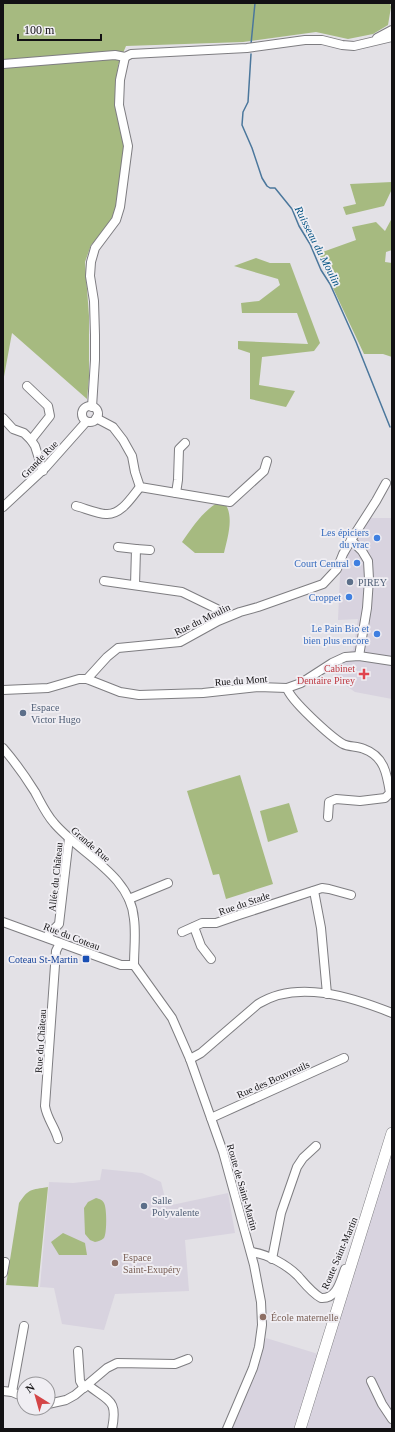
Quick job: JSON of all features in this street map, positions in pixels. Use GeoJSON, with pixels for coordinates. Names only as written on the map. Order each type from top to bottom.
{"type":"FeatureCollection","features":[{"type":"Feature","properties":{"kind":"main road"},"geometry":{"type":"LineString","coordinates":[[300,1429],[392,1133]]}},
{"type":"Feature","properties":{"kind":"street"},"geometry":{"type":"LineString","coordinates":[[365,44],[392,30]]}},
{"type":"Feature","properties":{"kind":"street"},"geometry":{"type":"LineString","coordinates":[[3,64],[114,55],[125,57],[131,54],[247,48],[305,40],[322,40],[342,45],[354,46],[392,37]]}},
{"type":"Feature","properties":{"kind":"street"},"geometry":{"type":"LineString","coordinates":[[92,407],[87,407],[82,412],[82,418],[86,422],[91,422],[96,418],[97,412],[92,407],[96,360],[96,334],[94,301],[90,276],[91,262],[96,248],[116,220],[120,207],[128,146],[119,105],[120,80],[125,57]]}},
{"type":"Feature","properties":{"kind":"street"},"geometry":{"type":"LineString","coordinates":[[27,386],[48,406],[50,416],[31,440]]}},
{"type":"Feature","properties":{"kind":"street"},"geometry":{"type":"LineString","coordinates":[[3,418],[13,429],[24,433],[31,440],[35,446],[43,471]]}},
{"type":"Feature","properties":{"kind":"street"},"geometry":{"type":"LineString","coordinates":[[96,418],[113,427],[123,440],[132,456],[140,488]]}},
{"type":"Feature","properties":{"kind":"street","name":"Grande Rue"},"geometry":{"type":"LineString","coordinates":[[3,507],[43,471],[86,422]]}},
{"type":"Feature","properties":{"kind":"street"},"geometry":{"type":"LineString","coordinates":[[176,492],[179,449],[185,443]]}},
{"type":"Feature","properties":{"kind":"street"},"geometry":{"type":"LineString","coordinates":[[140,488],[176,492],[230,502],[264,471],[267,461]]}},
{"type":"Feature","properties":{"kind":"street","name":"Rue du Moulin"},"geometry":{"type":"LineString","coordinates":[[87,679],[107,657],[118,648],[180,642],[218,621],[240,612],[324,584],[338,570],[343,554],[386,483]]}},
{"type":"Feature","properties":{"kind":"street"},"geometry":{"type":"LineString","coordinates":[[76,506],[107,514],[125,506],[140,488]]}},
{"type":"Feature","properties":{"kind":"street"},"geometry":{"type":"LineString","coordinates":[[351,540],[362,551],[368,561],[367,608],[359,656]]}},
{"type":"Feature","properties":{"kind":"street"},"geometry":{"type":"LineString","coordinates":[[118,547],[150,550]]}},
{"type":"Feature","properties":{"kind":"street"},"geometry":{"type":"LineString","coordinates":[[135,585],[136,549]]}},
{"type":"Feature","properties":{"kind":"street"},"geometry":{"type":"LineString","coordinates":[[104,581],[182,592],[217,609]]}},
{"type":"Feature","properties":{"kind":"street","name":"Rue du Mont"},"geometry":{"type":"LineString","coordinates":[[87,679],[120,692],[139,695],[203,693],[258,687],[287,688],[301,683],[332,663],[345,657],[359,656],[392,660]]}},
{"type":"Feature","properties":{"kind":"street"},"geometry":{"type":"LineString","coordinates":[[3,690],[48,688],[87,679]]}},
{"type":"Feature","properties":{"kind":"street"},"geometry":{"type":"LineString","coordinates":[[287,688],[288,693],[302,708],[334,738],[344,744],[363,748],[372,752],[381,761],[387,773],[390,793],[385,798],[360,800],[336,799],[328,802],[328,817]]}},
{"type":"Feature","properties":{"kind":"street","name":"Grande Rue"},"geometry":{"type":"LineString","coordinates":[[4,752],[14,760],[51,820],[60,830],[101,865],[118,882],[129,900],[134,920],[134,965]]}},
{"type":"Feature","properties":{"kind":"street","name":"Allée du Château"},"geometry":{"type":"LineString","coordinates":[[46,937],[59,924],[69,838]]}},
{"type":"Feature","properties":{"kind":"street"},"geometry":{"type":"LineString","coordinates":[[129,900],[168,884]]}},
{"type":"Feature","properties":{"kind":"street","name":"Rue du Stade"},"geometry":{"type":"LineString","coordinates":[[182,932],[202,923],[216,924],[322,888],[351,895]]}},
{"type":"Feature","properties":{"kind":"street"},"geometry":{"type":"LineString","coordinates":[[314,891],[321,928],[327,994]]}},
{"type":"Feature","properties":{"kind":"street","name":"Rue du Coteau"},"geometry":{"type":"LineString","coordinates":[[3,922],[121,966],[134,965]]}},
{"type":"Feature","properties":{"kind":"street"},"geometry":{"type":"LineString","coordinates":[[194,927],[200,946],[210,959]]}},
{"type":"Feature","properties":{"kind":"street","name":"Rue du Château"},"geometry":{"type":"LineString","coordinates":[[58,1139],[49,1120],[45,1106],[56,951],[60,943]]}},
{"type":"Feature","properties":{"kind":"street","name":"Route de Saint-Martin"},"geometry":{"type":"LineString","coordinates":[[134,965],[172,1018],[190,1059],[224,1152],[251,1252],[261,1302],[262,1325],[259,1347],[253,1368],[227,1429]]}},
{"type":"Feature","properties":{"kind":"street"},"geometry":{"type":"LineString","coordinates":[[190,1059],[201,1053],[258,1004],[275,995],[293,992],[327,994],[369,1003],[392,1013]]}},
{"type":"Feature","properties":{"kind":"street","name":"Rue des Bouvreuils"},"geometry":{"type":"LineString","coordinates":[[211,1118],[344,1058]]}},
{"type":"Feature","properties":{"kind":"street"},"geometry":{"type":"LineString","coordinates":[[272,1258],[281,1213],[297,1167],[303,1158],[316,1146]]}},
{"type":"Feature","properties":{"kind":"street","name":"Route Saint-Martin"},"geometry":{"type":"LineString","coordinates":[[251,1252],[272,1258],[283,1264],[296,1274],[318,1297],[326,1299],[335,1294],[366,1216]]}},
{"type":"Feature","properties":{"kind":"street"},"geometry":{"type":"LineString","coordinates":[[3,1272],[5,1262]]}},
{"type":"Feature","properties":{"kind":"street"},"geometry":{"type":"LineString","coordinates":[[12,1392],[24,1326]]}},
{"type":"Feature","properties":{"kind":"street"},"geometry":{"type":"LineString","coordinates":[[78,1351],[80,1381],[110,1401],[114,1407],[115,1415],[112,1429]]}},
{"type":"Feature","properties":{"kind":"street"},"geometry":{"type":"LineString","coordinates":[[56,1402],[66,1400],[75,1395],[107,1368],[117,1363],[175,1364],[188,1359]]}},
{"type":"Feature","properties":{"kind":"street"},"geometry":{"type":"LineString","coordinates":[[371,1381],[382,1404],[392,1420]]}},
{"type":"Feature","properties":{"kind":"street"},"geometry":{"type":"LineString","coordinates":[[3,1391],[16,1394]]}},
{"type":"Feature","properties":{"kind":"shaded area"},"geometry":{"type":"Polygon","coordinates":[[[368,518],[392,518],[392,699],[355,692],[345,685],[335,674],[319,665],[353,650],[358,619],[338,620],[340,575],[348,553],[368,518]]]}},
{"type":"Feature","properties":{"kind":"shaded area"},"geometry":{"type":"Polygon","coordinates":[[[392,1153],[392,1429],[228,1429],[256,1375],[266,1338],[328,1357],[358,1255],[392,1153]]]}},
{"type":"Feature","properties":{"kind":"shaded area","name":"Espace Saint-Exupéry"},"geometry":{"type":"Polygon","coordinates":[[[102,1169],[142,1173],[161,1182],[167,1206],[228,1193],[235,1233],[185,1240],[189,1291],[115,1294],[104,1330],[62,1324],[54,1288],[40,1287],[49,1182],[73,1183],[100,1180],[102,1169]]]}},
{"type":"Feature","properties":{"kind":"green space"},"geometry":{"type":"Polygon","coordinates":[[[3,3],[390,3],[391,7],[388,25],[373,34],[348,39],[316,32],[243,42],[126,46],[118,65],[116,100],[125,148],[119,199],[112,222],[91,245],[85,262],[89,316],[89,378],[87,399],[12,333],[3,382],[3,3]]]}},
{"type":"Feature","properties":{"kind":"green space"},"geometry":{"type":"Polygon","coordinates":[[[392,182],[392,189],[384,206],[346,215],[343,207],[356,204],[350,184],[392,182]]]}},
{"type":"Feature","properties":{"kind":"green space"},"geometry":{"type":"Polygon","coordinates":[[[392,218],[392,250],[386,252],[385,262],[392,263],[392,357],[383,354],[364,354],[317,254],[356,240],[352,227],[376,222],[385,231],[392,218]]]}},
{"type":"Feature","properties":{"kind":"green space"},"geometry":{"type":"Polygon","coordinates":[[[256,258],[270,263],[290,263],[320,343],[314,351],[262,357],[259,385],[295,391],[286,407],[250,399],[250,353],[238,349],[238,341],[308,344],[297,313],[242,313],[241,303],[259,301],[280,285],[278,279],[234,266],[256,258]]]}},
{"type":"Feature","properties":{"kind":"green space"},"geometry":{"type":"Polygon","coordinates":[[[217,503],[226,505],[230,523],[224,553],[195,553],[182,542],[202,516],[217,503]]]}},
{"type":"Feature","properties":{"kind":"green space"},"geometry":{"type":"Polygon","coordinates":[[[240,775],[273,884],[226,899],[219,874],[213,875],[187,791],[240,775]]]}},
{"type":"Feature","properties":{"kind":"green space"},"geometry":{"type":"Polygon","coordinates":[[[289,803],[298,832],[268,842],[260,811],[289,803]]]}},
{"type":"Feature","properties":{"kind":"green space"},"geometry":{"type":"Polygon","coordinates":[[[48,1187],[38,1287],[6,1285],[19,1203],[31,1190],[48,1187]]]}},
{"type":"Feature","properties":{"kind":"green space"},"geometry":{"type":"Polygon","coordinates":[[[96,1198],[101,1200],[105,1206],[106,1232],[104,1238],[95,1242],[90,1240],[85,1234],[84,1208],[88,1202],[96,1198]]]}},
{"type":"Feature","properties":{"kind":"green space"},"geometry":{"type":"Polygon","coordinates":[[[63,1233],[85,1243],[87,1255],[59,1255],[51,1242],[63,1233]]]}},
{"type":"Feature","properties":{"kind":"waterway","name":"Ruisseau du Moulin"},"geometry":{"type":"LineString","coordinates":[[251,44],[255,3]]}},
{"type":"Feature","properties":{"kind":"waterway","name":"Ruisseau du Moulin"},"geometry":{"type":"LineString","coordinates":[[251,54],[248,102],[243,112],[242,125],[252,148],[262,178],[267,186],[270,188],[275,188],[292,209],[299,226],[310,244],[321,270],[330,284],[356,342],[390,427]]}},
{"type":"Feature","properties":{"kind":"place","name":"Les épiciers du vrac"},"geometry":{"type":"Point","coordinates":[377,538]}},
{"type":"Feature","properties":{"kind":"place","name":"Court Central"},"geometry":{"type":"Point","coordinates":[357,563]}},
{"type":"Feature","properties":{"kind":"place","name":"PIREY"},"geometry":{"type":"Point","coordinates":[350,582]}},
{"type":"Feature","properties":{"kind":"place","name":"Croppet"},"geometry":{"type":"Point","coordinates":[349,597]}},
{"type":"Feature","properties":{"kind":"place","name":"Le Pain Bio et bien plus encore"},"geometry":{"type":"Point","coordinates":[377,634]}},
{"type":"Feature","properties":{"kind":"place","name":"Cabinet Dentaire Pirey"},"geometry":{"type":"Point","coordinates":[364,674]}},
{"type":"Feature","properties":{"kind":"place","name":"Espace Victor Hugo"},"geometry":{"type":"Point","coordinates":[23,713]}},
{"type":"Feature","properties":{"kind":"place","name":"Coteau St-Martin"},"geometry":{"type":"Point","coordinates":[86,959]}},
{"type":"Feature","properties":{"kind":"place","name":"Salle Polyvalente"},"geometry":{"type":"Point","coordinates":[144,1206]}},
{"type":"Feature","properties":{"kind":"place","name":"Espace Saint-Exupéry"},"geometry":{"type":"Point","coordinates":[115,1263]}},
{"type":"Feature","properties":{"kind":"place","name":"École maternelle"},"geometry":{"type":"Point","coordinates":[263,1317]}}]}
